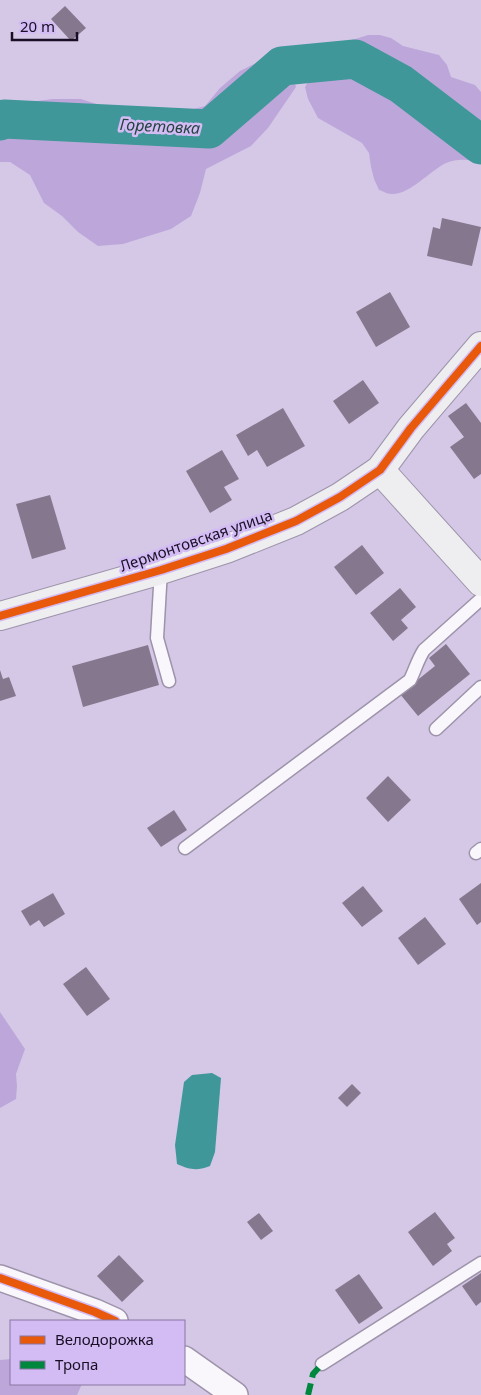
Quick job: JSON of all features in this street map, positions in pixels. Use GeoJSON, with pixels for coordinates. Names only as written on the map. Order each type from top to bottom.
{"type":"FeatureCollection","features":[{"type":"Feature","properties":{"kind":"street","name":"Лермонтовская улица"},"geometry":{"type":"LineString","coordinates":[[0,616],[161,570],[226,549],[296,521],[340,497],[380,470],[411,428],[481,346]]}},
{"type":"Feature","properties":{"kind":"street"},"geometry":{"type":"LineString","coordinates":[[380,470],[481,582]]}},
{"type":"Feature","properties":{"kind":"street"},"geometry":{"type":"LineString","coordinates":[[0,1278],[113,1320]]}},
{"type":"Feature","properties":{"kind":"street"},"geometry":{"type":"LineString","coordinates":[[185,1361],[235,1395]]}},
{"type":"Feature","properties":{"kind":"lane"},"geometry":{"type":"LineString","coordinates":[[161,570],[157,638],[169,681]]}},
{"type":"Feature","properties":{"kind":"lane"},"geometry":{"type":"LineString","coordinates":[[185,848],[410,680],[416,669],[418,659],[424,650],[481,599]]}},
{"type":"Feature","properties":{"kind":"lane"},"geometry":{"type":"LineString","coordinates":[[436,729],[481,687]]}},
{"type":"Feature","properties":{"kind":"lane"},"geometry":{"type":"LineString","coordinates":[[322,1364],[481,1263]]}},
{"type":"Feature","properties":{"kind":"shaded area"},"geometry":{"type":"Polygon","coordinates":[[[368,35],[380,35],[391,38],[403,46],[439,55],[447,65],[451,77],[475,85],[481,92],[481,161],[450,161],[412,187],[398,194],[390,194],[379,190],[374,179],[369,153],[362,143],[318,118],[308,99],[305,87],[312,75],[322,69],[326,57],[346,42],[368,35]]]}},
{"type":"Feature","properties":{"kind":"shaded area"},"geometry":{"type":"Polygon","coordinates":[[[262,60],[288,63],[296,87],[268,128],[251,146],[206,169],[200,193],[191,216],[171,229],[123,244],[98,246],[78,232],[62,216],[44,203],[30,175],[10,162],[0,162],[0,102],[81,99],[127,114],[179,113],[205,106],[220,88],[240,71],[262,60]]]}},
{"type":"Feature","properties":{"kind":"shaded area"},"geometry":{"type":"Polygon","coordinates":[[[0,1012],[25,1049],[16,1074],[16,1099],[0,1108],[0,1012]]]}},
{"type":"Feature","properties":{"kind":"shaded area"},"geometry":{"type":"Polygon","coordinates":[[[212,1073],[221,1078],[215,1152],[210,1166],[201,1169],[190,1169],[177,1164],[175,1145],[184,1082],[192,1075],[212,1073]]]}},
{"type":"Feature","properties":{"kind":"shaded area"},"geometry":{"type":"Polygon","coordinates":[[[10,1359],[10,1385],[82,1385],[77,1395],[0,1395],[0,1360],[10,1359]]]}},
{"type":"Feature","properties":{"kind":"building"},"geometry":{"type":"Polygon","coordinates":[[[65,6],[86,28],[71,41],[51,19],[65,6]]]}},
{"type":"Feature","properties":{"kind":"building"},"geometry":{"type":"Polygon","coordinates":[[[442,218],[481,227],[472,266],[427,256],[433,227],[440,229],[442,218]]]}},
{"type":"Feature","properties":{"kind":"building"},"geometry":{"type":"Polygon","coordinates":[[[390,292],[410,327],[376,347],[356,312],[390,292]]]}},
{"type":"Feature","properties":{"kind":"building"},"geometry":{"type":"Polygon","coordinates":[[[363,380],[379,403],[349,424],[333,401],[363,380]]]}},
{"type":"Feature","properties":{"kind":"building"},"geometry":{"type":"Polygon","coordinates":[[[466,403],[481,423],[481,474],[474,479],[450,447],[464,437],[448,416],[466,403]]]}},
{"type":"Feature","properties":{"kind":"building"},"geometry":{"type":"Polygon","coordinates":[[[283,408],[305,446],[267,467],[257,450],[248,456],[236,435],[283,408]]]}},
{"type":"Feature","properties":{"kind":"building"},"geometry":{"type":"Polygon","coordinates":[[[222,450],[239,479],[224,487],[232,500],[210,513],[186,471],[222,450]]]}},
{"type":"Feature","properties":{"kind":"building"},"geometry":{"type":"Polygon","coordinates":[[[50,495],[66,549],[32,559],[16,504],[50,495]]]}},
{"type":"Feature","properties":{"kind":"building"},"geometry":{"type":"Polygon","coordinates":[[[362,545],[384,573],[356,595],[334,567],[362,545]]]}},
{"type":"Feature","properties":{"kind":"building"},"geometry":{"type":"Polygon","coordinates":[[[400,588],[416,607],[401,620],[408,628],[393,641],[370,613],[400,588]]]}},
{"type":"Feature","properties":{"kind":"building"},"geometry":{"type":"Polygon","coordinates":[[[446,644],[470,674],[418,716],[400,694],[435,666],[429,658],[446,644]]]}},
{"type":"Feature","properties":{"kind":"building"},"geometry":{"type":"Polygon","coordinates":[[[148,645],[159,685],[83,707],[72,666],[148,645]]]}},
{"type":"Feature","properties":{"kind":"building"},"geometry":{"type":"Polygon","coordinates":[[[0,670],[3,679],[9,677],[16,696],[0,701],[0,670]]]}},
{"type":"Feature","properties":{"kind":"building"},"geometry":{"type":"Polygon","coordinates":[[[388,776],[411,800],[388,822],[366,798],[388,776]]]}},
{"type":"Feature","properties":{"kind":"building"},"geometry":{"type":"Polygon","coordinates":[[[174,810],[187,830],[161,847],[147,828],[174,810]]]}},
{"type":"Feature","properties":{"kind":"building"},"geometry":{"type":"Polygon","coordinates":[[[481,883],[481,922],[477,925],[459,899],[481,883]]]}},
{"type":"Feature","properties":{"kind":"building"},"geometry":{"type":"Polygon","coordinates":[[[363,886],[383,911],[362,927],[342,903],[363,886]]]}},
{"type":"Feature","properties":{"kind":"building"},"geometry":{"type":"Polygon","coordinates":[[[53,893],[65,914],[44,927],[39,920],[30,926],[21,911],[53,893]]]}},
{"type":"Feature","properties":{"kind":"building"},"geometry":{"type":"Polygon","coordinates":[[[425,917],[446,944],[418,965],[398,938],[425,917]]]}},
{"type":"Feature","properties":{"kind":"building"},"geometry":{"type":"Polygon","coordinates":[[[86,967],[110,999],[87,1016],[63,984],[86,967]]]}},
{"type":"Feature","properties":{"kind":"building"},"geometry":{"type":"Polygon","coordinates":[[[352,1084],[361,1093],[347,1107],[338,1098],[352,1084]]]}},
{"type":"Feature","properties":{"kind":"building"},"geometry":{"type":"Polygon","coordinates":[[[435,1212],[455,1238],[447,1244],[452,1251],[433,1266],[408,1232],[435,1212]]]}},
{"type":"Feature","properties":{"kind":"building"},"geometry":{"type":"Polygon","coordinates":[[[259,1213],[273,1231],[261,1240],[247,1222],[259,1213]]]}},
{"type":"Feature","properties":{"kind":"building"},"geometry":{"type":"Polygon","coordinates":[[[119,1255],[144,1281],[122,1302],[97,1276],[119,1255]]]}},
{"type":"Feature","properties":{"kind":"building"},"geometry":{"type":"Polygon","coordinates":[[[481,1273],[481,1302],[476,1306],[462,1286],[481,1273]]]}},
{"type":"Feature","properties":{"kind":"building"},"geometry":{"type":"Polygon","coordinates":[[[359,1274],[383,1308],[359,1324],[335,1290],[359,1274]]]}},
{"type":"Feature","properties":{"kind":"waterway","name":"Горетовка"},"geometry":{"type":"LineString","coordinates":[[0,121],[4,119],[209,129],[282,66],[355,59],[401,84],[481,145]]}},
{"type":"Feature","properties":{"kind":"marked path"},"geometry":{"type":"LineString","coordinates":[[308,1395],[313,1374],[322,1364]]}},
{"type":"Feature","properties":{"kind":"cycle path"},"geometry":{"type":"LineString","coordinates":[[0,616],[161,570],[226,549],[296,521],[340,497],[380,470],[411,428],[481,346]]}},
{"type":"Feature","properties":{"kind":"cycle path"},"geometry":{"type":"LineString","coordinates":[[0,1278],[113,1320]]}}]}
